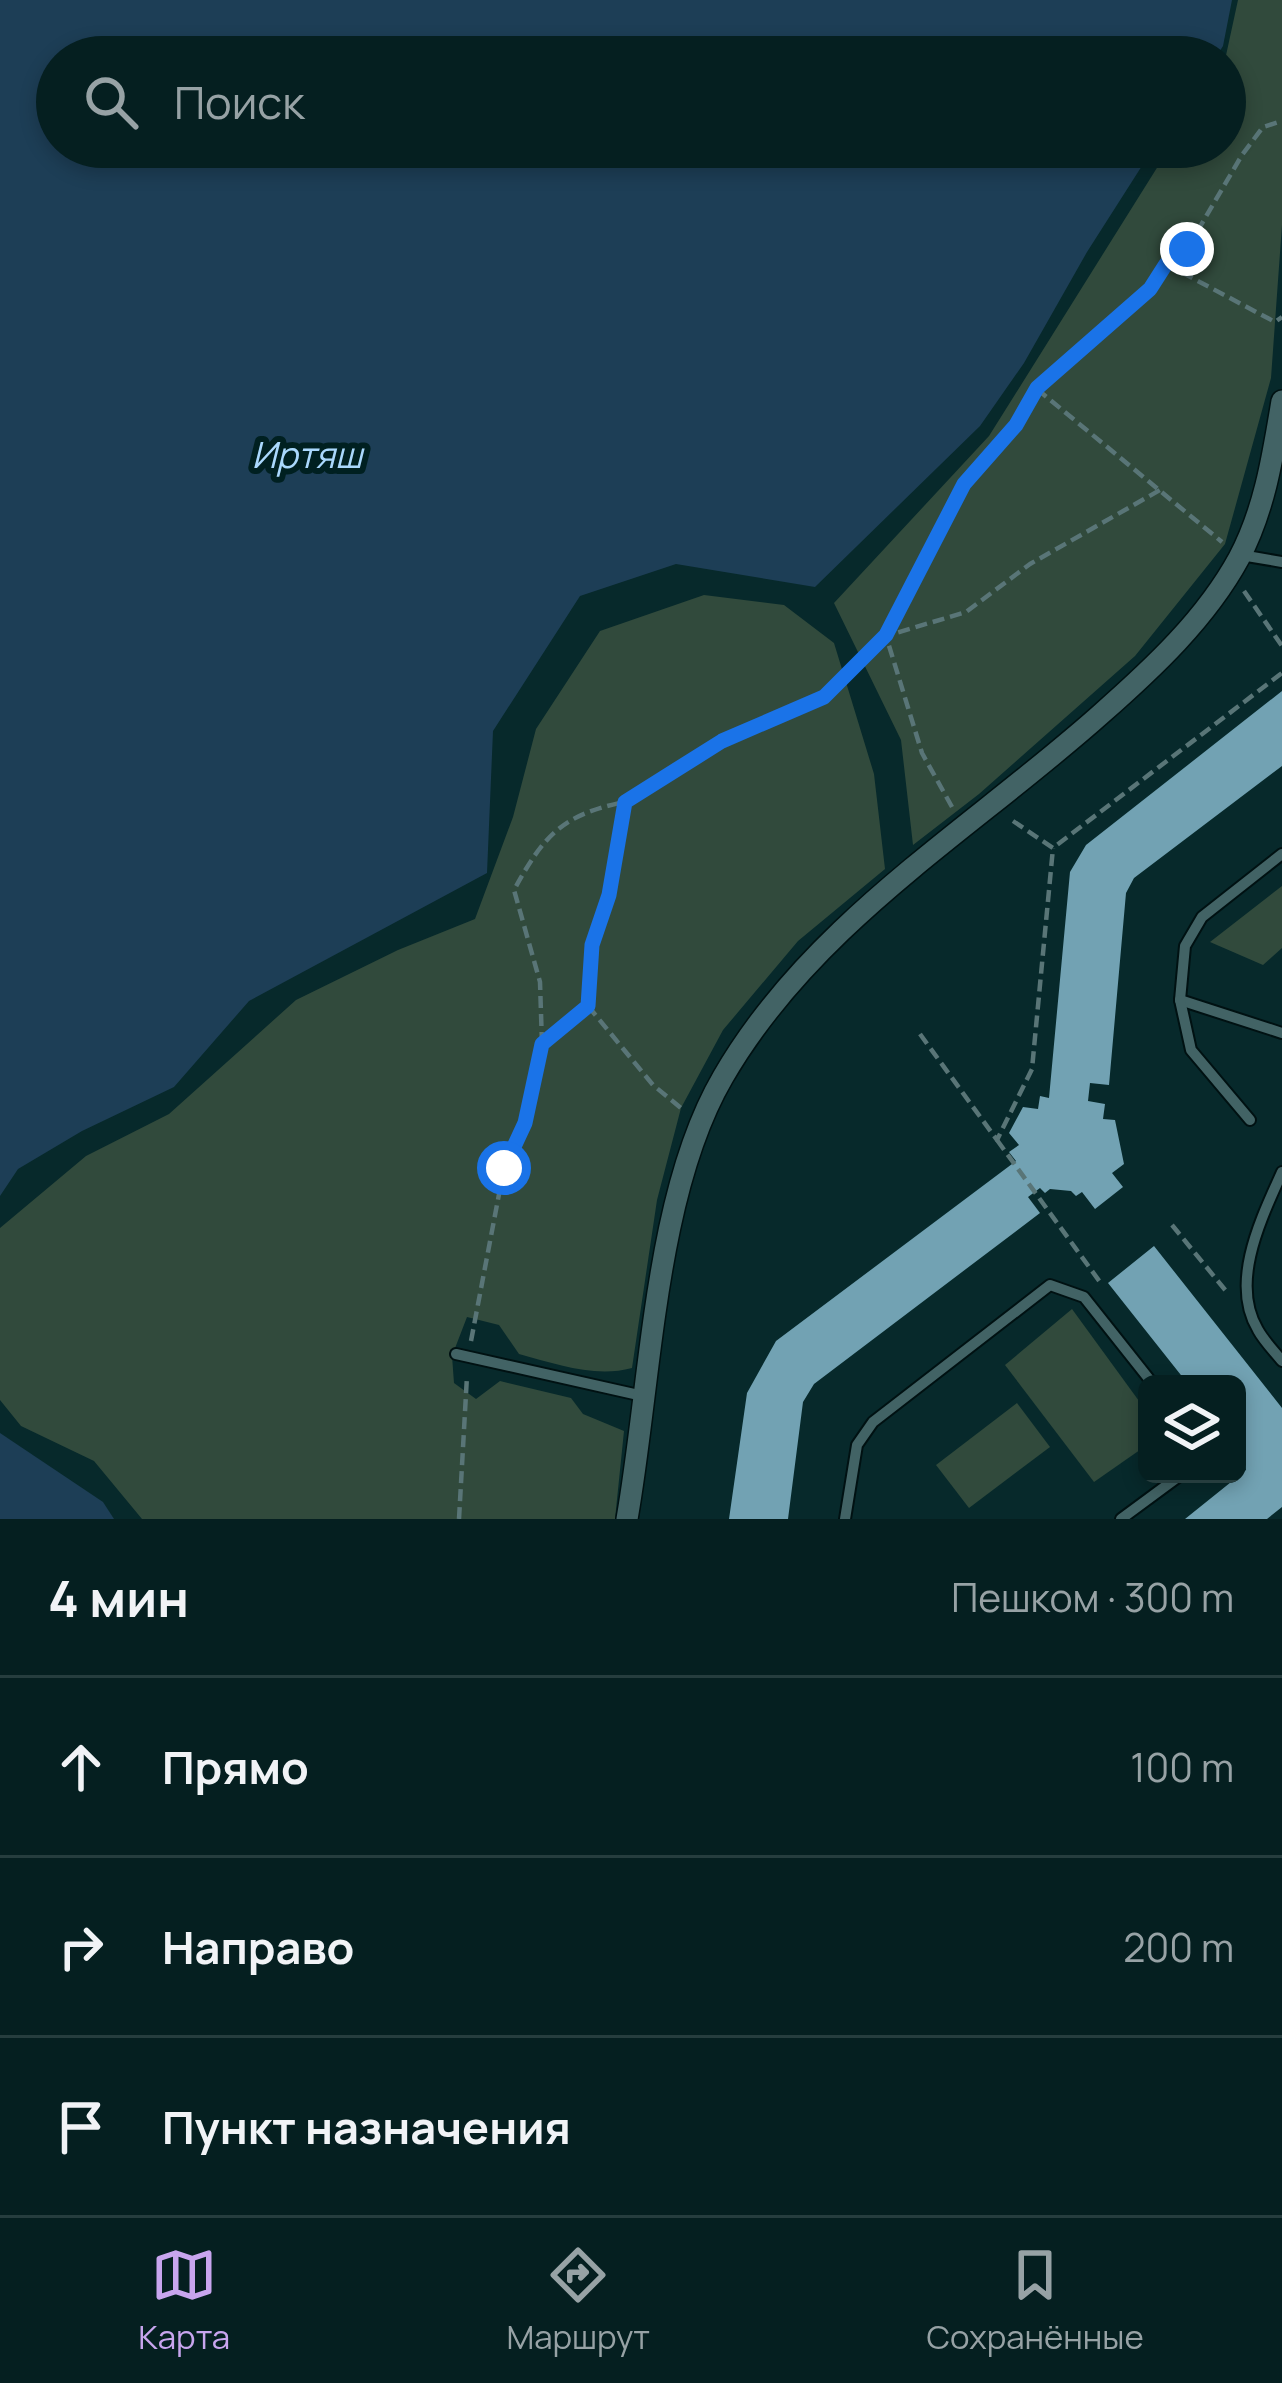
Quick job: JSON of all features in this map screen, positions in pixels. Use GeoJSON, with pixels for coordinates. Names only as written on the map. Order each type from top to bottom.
{"type":"FeatureCollection","features":[{"type":"Feature","properties":{"kind":"street"},"geometry":{"type":"LineString","coordinates":[[627,1519],[682,1178],[701,1120],[742,1047],[828,943],[1160,659],[1236,563],[1270,479],[1282,401]]}},
{"type":"Feature","properties":{"kind":"lane"},"geometry":{"type":"LineString","coordinates":[[1236,563],[1282,562]]}},
{"type":"Feature","properties":{"kind":"lane"},"geometry":{"type":"LineString","coordinates":[[1250,1120],[1191,1049],[1180,1000],[1185,946],[1202,917],[1282,854]]}},
{"type":"Feature","properties":{"kind":"lane"},"geometry":{"type":"LineString","coordinates":[[1180,1000],[1282,1033]]}},
{"type":"Feature","properties":{"kind":"lane"},"geometry":{"type":"LineString","coordinates":[[1282,1172],[1252,1250],[1246,1293],[1256,1327],[1282,1361]]}},
{"type":"Feature","properties":{"kind":"lane"},"geometry":{"type":"LineString","coordinates":[[845,1519],[857,1445],[872,1422],[1050,1285],[1084,1297],[1147,1375]]}},
{"type":"Feature","properties":{"kind":"lane"},"geometry":{"type":"LineString","coordinates":[[462,1356],[646,1396]]}},
{"type":"Feature","properties":{"kind":"lane"},"geometry":{"type":"LineString","coordinates":[[1121,1519],[1170,1483]]}},
{"type":"Feature","properties":{"kind":"path"},"geometry":{"type":"LineString","coordinates":[[1246,149],[1264,127],[1282,121]]}},
{"type":"Feature","properties":{"kind":"path"},"geometry":{"type":"LineString","coordinates":[[459,1519],[462,1356],[504,1168],[525,1123],[542,1044],[539,982],[514,890],[538,846],[586,810],[625,802],[722,741],[824,697],[886,635],[964,484],[1016,425],[1037,388],[1150,289],[1166,264],[1187,249],[1234,168]]}},
{"type":"Feature","properties":{"kind":"path"},"geometry":{"type":"LineString","coordinates":[[1166,264],[1255,314],[1275,322],[1282,316]]}},
{"type":"Feature","properties":{"kind":"path"},"geometry":{"type":"LineString","coordinates":[[1037,388],[1160,490],[1236,563],[1282,646]]}},
{"type":"Feature","properties":{"kind":"path"},"geometry":{"type":"LineString","coordinates":[[886,635],[966,612],[1030,564],[1160,490]]}},
{"type":"Feature","properties":{"kind":"path"},"geometry":{"type":"LineString","coordinates":[[886,635],[922,752],[941,782],[960,829]]}},
{"type":"Feature","properties":{"kind":"path"},"geometry":{"type":"LineString","coordinates":[[997,1141],[1032,1069],[1053,848],[1282,673]]}},
{"type":"Feature","properties":{"kind":"path"},"geometry":{"type":"LineString","coordinates":[[625,802],[609,895],[592,945],[588,1006],[653,1085],[701,1120]]}},
{"type":"Feature","properties":{"kind":"path"},"geometry":{"type":"LineString","coordinates":[[991,807],[1053,848]]}},
{"type":"Feature","properties":{"kind":"path"},"geometry":{"type":"LineString","coordinates":[[542,1044],[588,1006]]}},
{"type":"Feature","properties":{"kind":"path"},"geometry":{"type":"LineString","coordinates":[[920,1034],[1100,1282]]}},
{"type":"Feature","properties":{"kind":"path"},"geometry":{"type":"LineString","coordinates":[[1172,1225],[1228,1293]]}},
{"type":"Feature","properties":{"kind":"green space"},"geometry":{"type":"Polygon","coordinates":[[[1238,0],[1282,0],[1282,225],[1271,378],[1225,544],[1135,656],[979,794],[913,845],[901,740],[834,603],[989,436],[1157,168],[1246,168],[1246,36],[1230,36],[1238,0]]]}},
{"type":"Feature","properties":{"kind":"green space"},"geometry":{"type":"Polygon","coordinates":[[[704,595],[784,605],[834,643],[874,774],[885,869],[798,941],[723,1030],[681,1108],[657,1200],[632,1368],[590,1371],[519,1354],[499,1325],[467,1317],[452,1356],[454,1383],[476,1399],[500,1381],[571,1398],[583,1414],[624,1431],[615,1519],[142,1519],[94,1461],[21,1426],[0,1400],[0,1228],[86,1156],[169,1114],[296,1000],[475,919],[513,817],[536,729],[600,631],[704,595]]]}},
{"type":"Feature","properties":{"kind":"green space"},"geometry":{"type":"Polygon","coordinates":[[[1282,886],[1282,948],[1263,965],[1210,942],[1282,886]]]}},
{"type":"Feature","properties":{"kind":"green space"},"geometry":{"type":"Polygon","coordinates":[[[1072,1309],[1138,1400],[1138,1451],[1094,1482],[1005,1365],[1072,1309]]]}},
{"type":"Feature","properties":{"kind":"green space"},"geometry":{"type":"Polygon","coordinates":[[[1017,1403],[1050,1447],[969,1508],[936,1465],[1017,1403]]]}},
{"type":"Feature","properties":{"kind":"water","name":"Иртяш"},"geometry":{"type":"Polygon","coordinates":[[[0,0],[1232,0],[1225,36],[36,36],[36,168],[1141,168],[1024,363],[980,426],[815,587],[676,564],[580,596],[493,731],[487,873],[249,1001],[174,1087],[82,1131],[18,1169],[0,1196],[0,0]]]}},
{"type":"Feature","properties":{"kind":"water"},"geometry":{"type":"Polygon","coordinates":[[[0,1433],[103,1502],[114,1519],[0,1519],[0,1433]]]}},
{"type":"Feature","properties":{"kind":"building"},"geometry":{"type":"Polygon","coordinates":[[[1282,691],[1282,766],[1134,878],[1126,893],[1109,1085],[1090,1083],[1088,1101],[1105,1104],[1103,1119],[1115,1120],[1124,1164],[1112,1173],[1123,1187],[1095,1209],[1082,1192],[1076,1196],[1071,1191],[1050,1189],[1045,1193],[1040,1188],[1028,1197],[1040,1213],[814,1384],[803,1402],[788,1519],[729,1519],[747,1393],[776,1341],[1016,1161],[1009,1152],[1019,1145],[1009,1133],[1023,1107],[1038,1109],[1040,1096],[1049,1098],[1070,872],[1086,845],[1282,691]]]}},
{"type":"Feature","properties":{"kind":"building"},"geometry":{"type":"Polygon","coordinates":[[[1154,1246],[1282,1408],[1282,1507],[1267,1519],[1185,1519],[1230,1483],[1246,1483],[1246,1375],[1181,1375],[1108,1283],[1154,1246]]]}},
{"type":"Feature","properties":{"kind":"route"},"geometry":{"type":"LineString","coordinates":[[504,1168],[525,1123],[542,1044],[588,1006],[592,945],[609,895],[625,802],[722,741],[824,697],[886,635],[964,484],[1016,425],[1037,388],[1150,289],[1166,264],[1187,249]]}}]}
